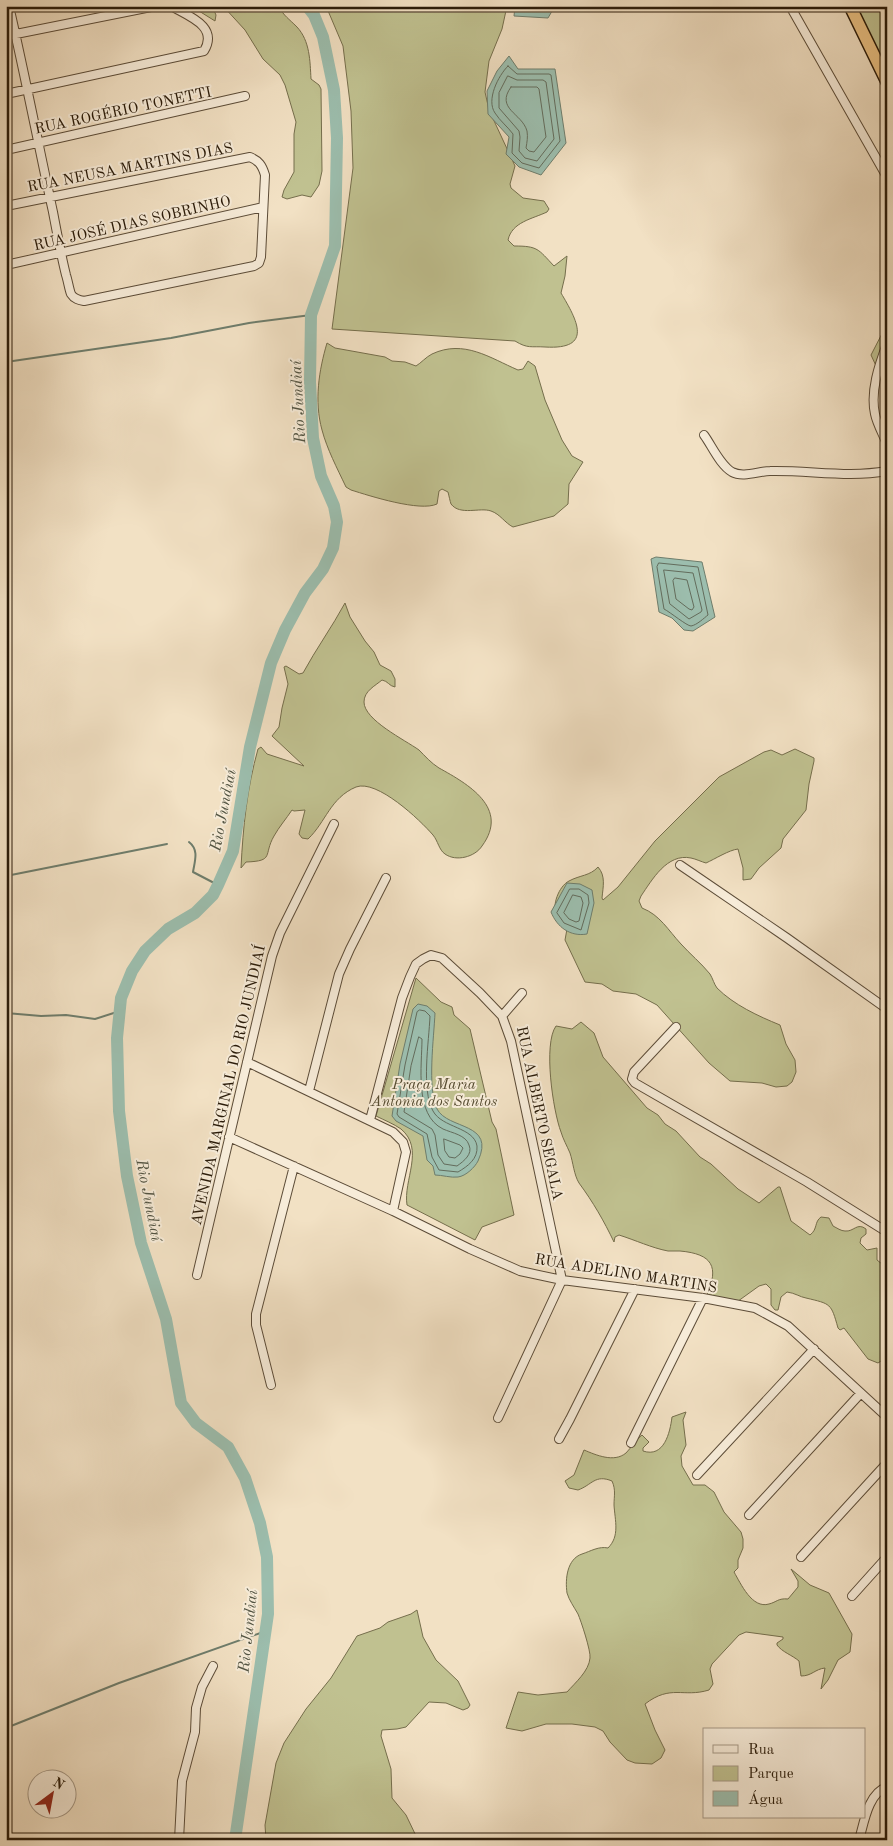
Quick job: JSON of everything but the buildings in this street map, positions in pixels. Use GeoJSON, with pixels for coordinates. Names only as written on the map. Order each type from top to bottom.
{"type":"FeatureCollection","features":[{"type":"Feature","properties":{"kind":"highway"},"geometry":{"type":"LineString","coordinates":[[850,6],[887,82]]}},
{"type":"Feature","properties":{"kind":"street"},"geometry":{"type":"LineString","coordinates":[[10,6],[61,252],[72,295],[76,299],[84,301],[254,266],[261,257],[263,207]]}},
{"type":"Feature","properties":{"kind":"street"},"geometry":{"type":"LineString","coordinates":[[6,36],[156,6]]}},
{"type":"Feature","properties":{"kind":"street"},"geometry":{"type":"LineString","coordinates":[[6,94],[204,50],[208,43],[207,32],[201,23],[171,6]]}},
{"type":"Feature","properties":{"kind":"street"},"geometry":{"type":"LineString","coordinates":[[790,6],[887,177]]}},
{"type":"Feature","properties":{"kind":"street","name":"RUA ROGÉRIO TONETTI"},"geometry":{"type":"LineString","coordinates":[[6,150],[245,96]]}},
{"type":"Feature","properties":{"kind":"street","name":"RUA NEUSA MARTINS DIAS"},"geometry":{"type":"LineString","coordinates":[[6,206],[250,157],[258,161],[263,167],[265,175],[263,207]]}},
{"type":"Feature","properties":{"kind":"street","name":"RUA JOSÉ DIAS SOBRINHO"},"geometry":{"type":"LineString","coordinates":[[6,265],[263,207]]}},
{"type":"Feature","properties":{"kind":"street"},"geometry":{"type":"LineString","coordinates":[[887,344],[878,372],[874,401],[875,415],[887,444]]}},
{"type":"Feature","properties":{"kind":"street"},"geometry":{"type":"LineString","coordinates":[[704,435],[726,467],[736,474],[765,471],[869,473],[887,471]]}},
{"type":"Feature","properties":{"kind":"street","name":"AVENIDA MARGINAL DO RIO JUNDIAÍ"},"geometry":{"type":"LineString","coordinates":[[197,1275],[272,956],[280,933],[334,824]]}},
{"type":"Feature","properties":{"kind":"street"},"geometry":{"type":"LineString","coordinates":[[680,866],[887,1010]]}},
{"type":"Feature","properties":{"kind":"street"},"geometry":{"type":"LineString","coordinates":[[309,1091],[339,974],[386,878]]}},
{"type":"Feature","properties":{"kind":"street","name":"RUA ALBERTO SEGALA"},"geometry":{"type":"LineString","coordinates":[[370,1120],[404,991],[416,964],[431,955],[442,958],[502,1016],[511,1041],[562,1280]]}},
{"type":"Feature","properties":{"kind":"street"},"geometry":{"type":"LineString","coordinates":[[502,1016],[522,993]]}},
{"type":"Feature","properties":{"kind":"street"},"geometry":{"type":"LineString","coordinates":[[676,1027],[634,1072],[632,1079],[635,1083],[807,1182],[887,1232]]}},
{"type":"Feature","properties":{"kind":"street"},"geometry":{"type":"LineString","coordinates":[[247,1062],[370,1120],[393,1132],[403,1142],[406,1152],[393,1211]]}},
{"type":"Feature","properties":{"kind":"street","name":"RUA ADELINO MARTINS"},"geometry":{"type":"LineString","coordinates":[[230,1137],[393,1211],[508,1267],[562,1280],[703,1298],[741,1305],[762,1312],[788,1326],[887,1417]]}},
{"type":"Feature","properties":{"kind":"street"},"geometry":{"type":"LineString","coordinates":[[271,1385],[256,1325],[256,1314],[294,1166]]}},
{"type":"Feature","properties":{"kind":"street"},"geometry":{"type":"LineString","coordinates":[[498,1418],[562,1280]]}},
{"type":"Feature","properties":{"kind":"street"},"geometry":{"type":"LineString","coordinates":[[559,1439],[634,1289]]}},
{"type":"Feature","properties":{"kind":"street"},"geometry":{"type":"LineString","coordinates":[[631,1443],[703,1298]]}},
{"type":"Feature","properties":{"kind":"street"},"geometry":{"type":"LineString","coordinates":[[697,1475],[814,1350]]}},
{"type":"Feature","properties":{"kind":"street"},"geometry":{"type":"LineString","coordinates":[[749,1515],[861,1392]]}},
{"type":"Feature","properties":{"kind":"street"},"geometry":{"type":"LineString","coordinates":[[801,1557],[887,1463]]}},
{"type":"Feature","properties":{"kind":"street"},"geometry":{"type":"LineString","coordinates":[[852,1596],[887,1558]]}},
{"type":"Feature","properties":{"kind":"street"},"geometry":{"type":"LineString","coordinates":[[179,1840],[182,1781],[195,1732],[196,1708],[202,1687],[213,1666]]}},
{"type":"Feature","properties":{"kind":"street"},"geometry":{"type":"LineString","coordinates":[[859,1840],[873,1797],[878,1791],[887,1787]]}},
{"type":"Feature","properties":{"kind":"green space"},"geometry":{"type":"Polygon","coordinates":[[[191,6],[212,6],[216,15],[215,21],[191,6]]]}},
{"type":"Feature","properties":{"kind":"green space"},"geometry":{"type":"Polygon","coordinates":[[[223,6],[278,6],[305,38],[311,79],[321,89],[322,171],[319,185],[311,197],[302,195],[287,199],[282,197],[294,172],[294,134],[296,122],[285,85],[280,75],[263,59],[245,30],[223,6]]]}},
{"type":"Feature","properties":{"kind":"green space"},"geometry":{"type":"Polygon","coordinates":[[[326,6],[507,6],[502,29],[489,61],[485,92],[489,110],[515,166],[510,184],[511,188],[523,198],[544,201],[549,209],[547,212],[518,225],[510,234],[508,240],[514,246],[537,250],[554,266],[567,256],[561,293],[572,313],[577,331],[576,338],[570,344],[560,347],[530,347],[515,341],[332,329],[353,168],[351,111],[343,46],[326,6]]]}},
{"type":"Feature","properties":{"kind":"green space"},"geometry":{"type":"Polygon","coordinates":[[[855,6],[887,6],[887,69],[855,6]]]}},
{"type":"Feature","properties":{"kind":"green space"},"geometry":{"type":"Polygon","coordinates":[[[887,324],[887,384],[879,379],[877,368],[871,355],[887,324]]]}},
{"type":"Feature","properties":{"kind":"green space"},"geometry":{"type":"Polygon","coordinates":[[[327,343],[335,348],[385,357],[392,361],[405,362],[416,366],[432,354],[455,348],[476,352],[518,370],[523,369],[528,361],[535,366],[545,400],[562,440],[572,456],[583,462],[569,484],[568,504],[554,516],[513,527],[491,511],[460,510],[455,508],[451,504],[448,492],[442,489],[439,491],[437,504],[419,506],[382,499],[346,487],[332,458],[322,430],[318,408],[318,386],[327,343]]]}},
{"type":"Feature","properties":{"kind":"green space"},"geometry":{"type":"Polygon","coordinates":[[[345,603],[350,617],[374,652],[380,665],[391,671],[395,679],[395,687],[382,680],[370,689],[364,698],[366,709],[378,722],[419,750],[433,764],[462,782],[482,799],[488,809],[491,820],[489,832],[482,846],[475,853],[465,857],[454,858],[443,852],[435,837],[427,828],[398,802],[375,789],[365,786],[356,787],[340,797],[308,839],[302,838],[299,834],[305,810],[292,810],[274,836],[267,856],[261,860],[246,862],[241,868],[246,808],[258,749],[261,747],[267,754],[304,766],[272,736],[279,727],[288,684],[284,667],[286,666],[299,674],[303,673],[345,603]]]}},
{"type":"Feature","properties":{"kind":"green space"},"geometry":{"type":"Polygon","coordinates":[[[795,749],[814,758],[806,810],[783,839],[781,848],[759,868],[751,879],[743,880],[743,868],[738,849],[706,863],[691,858],[682,858],[661,869],[639,901],[642,908],[659,919],[707,970],[717,988],[731,1000],[780,1025],[786,1044],[795,1060],[796,1072],[792,1082],[787,1086],[776,1087],[762,1083],[730,1081],[709,1063],[657,1005],[636,994],[613,991],[602,984],[585,982],[565,940],[567,929],[558,918],[555,907],[559,892],[565,884],[592,872],[598,867],[603,878],[603,900],[618,887],[655,841],[719,777],[764,752],[771,750],[782,755],[795,749]]]}},
{"type":"Feature","properties":{"kind":"green space","name":"Praça Maria Antonia dos Santos"},"geometry":{"type":"Polygon","coordinates":[[[416,978],[441,1002],[452,1007],[454,1015],[470,1029],[492,1122],[496,1129],[514,1215],[482,1227],[475,1240],[407,1205],[412,1165],[412,1146],[408,1137],[401,1129],[376,1116],[416,978]]]}},
{"type":"Feature","properties":{"kind":"green space"},"geometry":{"type":"Polygon","coordinates":[[[581,1022],[594,1033],[603,1057],[647,1108],[676,1131],[700,1157],[711,1164],[738,1189],[759,1203],[780,1187],[791,1221],[810,1235],[821,1217],[829,1218],[833,1226],[842,1230],[848,1231],[860,1226],[866,1229],[866,1234],[861,1238],[860,1243],[867,1250],[877,1248],[877,1260],[887,1268],[887,1293],[882,1304],[887,1320],[887,1357],[878,1363],[868,1359],[844,1328],[840,1330],[838,1328],[834,1314],[829,1306],[821,1302],[787,1292],[781,1297],[778,1310],[775,1310],[771,1305],[771,1289],[766,1284],[759,1286],[734,1304],[707,1295],[711,1285],[712,1270],[706,1259],[700,1255],[662,1250],[619,1235],[615,1237],[614,1242],[598,1212],[577,1180],[570,1153],[558,1122],[552,1094],[550,1047],[552,1035],[556,1026],[572,1029],[581,1022]]]}},
{"type":"Feature","properties":{"kind":"green space"},"geometry":{"type":"Polygon","coordinates":[[[686,1412],[683,1420],[686,1445],[681,1456],[682,1466],[693,1485],[705,1485],[714,1492],[724,1512],[741,1532],[743,1548],[738,1560],[738,1568],[734,1572],[744,1589],[752,1599],[763,1605],[788,1599],[798,1587],[798,1581],[791,1569],[810,1585],[829,1593],[852,1634],[850,1652],[838,1660],[821,1689],[825,1668],[801,1676],[799,1661],[777,1645],[783,1637],[746,1632],[739,1635],[712,1664],[710,1669],[713,1684],[709,1690],[692,1693],[662,1694],[645,1704],[665,1750],[661,1758],[652,1764],[635,1763],[627,1760],[610,1742],[603,1731],[595,1727],[572,1724],[546,1724],[522,1731],[506,1728],[518,1692],[538,1695],[567,1692],[589,1663],[590,1654],[587,1643],[578,1614],[567,1593],[566,1582],[568,1570],[573,1560],[582,1554],[598,1548],[608,1548],[612,1543],[616,1528],[614,1490],[612,1481],[606,1479],[597,1479],[578,1490],[569,1488],[565,1481],[574,1475],[584,1450],[611,1458],[621,1456],[642,1435],[649,1442],[643,1448],[643,1451],[656,1451],[665,1443],[672,1417],[686,1412]]]}},
{"type":"Feature","properties":{"kind":"green space"},"geometry":{"type":"Polygon","coordinates":[[[417,1610],[423,1637],[436,1660],[458,1681],[470,1705],[463,1710],[446,1703],[429,1702],[406,1727],[382,1730],[381,1736],[391,1769],[392,1798],[406,1815],[418,1840],[266,1840],[265,1825],[276,1763],[284,1743],[306,1709],[331,1678],[357,1636],[380,1628],[388,1622],[417,1610]]]}},
{"type":"Feature","properties":{"kind":"water"},"geometry":{"type":"Polygon","coordinates":[[[515,6],[555,6],[548,18],[514,16],[515,6]]]}},
{"type":"Feature","properties":{"kind":"water"},"geometry":{"type":"Polygon","coordinates":[[[509,56],[518,69],[555,69],[566,143],[541,175],[519,167],[506,154],[509,137],[488,114],[487,91],[497,71],[509,56]]]}},
{"type":"Feature","properties":{"kind":"water"},"geometry":{"type":"Polygon","coordinates":[[[656,557],[702,562],[715,617],[693,631],[684,630],[672,618],[659,612],[651,559],[656,557]]]}},
{"type":"Feature","properties":{"kind":"water"},"geometry":{"type":"Polygon","coordinates":[[[567,883],[580,884],[592,890],[594,903],[587,934],[575,934],[565,930],[551,912],[567,883]]]}},
{"type":"Feature","properties":{"kind":"water"},"geometry":{"type":"Polygon","coordinates":[[[418,1004],[427,1006],[435,1013],[432,1089],[437,1109],[443,1116],[468,1128],[481,1139],[482,1148],[475,1166],[464,1175],[458,1177],[435,1175],[433,1166],[427,1160],[423,1136],[396,1121],[392,1116],[400,1064],[413,1009],[418,1004]]]}},
{"type":"Feature","properties":{"kind":"waterway","name":"Rio Jundiaí"},"geometry":{"type":"LineString","coordinates":[[235,1840],[268,1614],[267,1557],[260,1523],[245,1478],[228,1447],[196,1423],[181,1403],[166,1319],[141,1243],[127,1176],[119,1111],[117,1038],[121,998],[132,971],[145,951],[168,929],[195,913],[213,895],[233,851],[250,747],[271,663],[285,630],[305,593],[323,569],[333,548],[337,522],[334,506],[321,476],[313,438],[310,382],[311,315],[335,246],[337,138],[334,90],[323,37],[314,15],[307,6]]}},
{"type":"Feature","properties":{"kind":"waterway"},"geometry":{"type":"LineString","coordinates":[[6,362],[171,338],[249,323],[311,315]]}},
{"type":"Feature","properties":{"kind":"waterway"},"geometry":{"type":"LineString","coordinates":[[189,842],[195,852],[193,872],[218,885]]}},
{"type":"Feature","properties":{"kind":"waterway"},"geometry":{"type":"LineString","coordinates":[[6,876],[167,844]]}},
{"type":"Feature","properties":{"kind":"waterway"},"geometry":{"type":"LineString","coordinates":[[6,1013],[41,1016],[66,1015],[95,1019],[120,1011]]}},
{"type":"Feature","properties":{"kind":"waterway"},"geometry":{"type":"LineString","coordinates":[[6,1728],[119,1683],[266,1631]]}}]}
